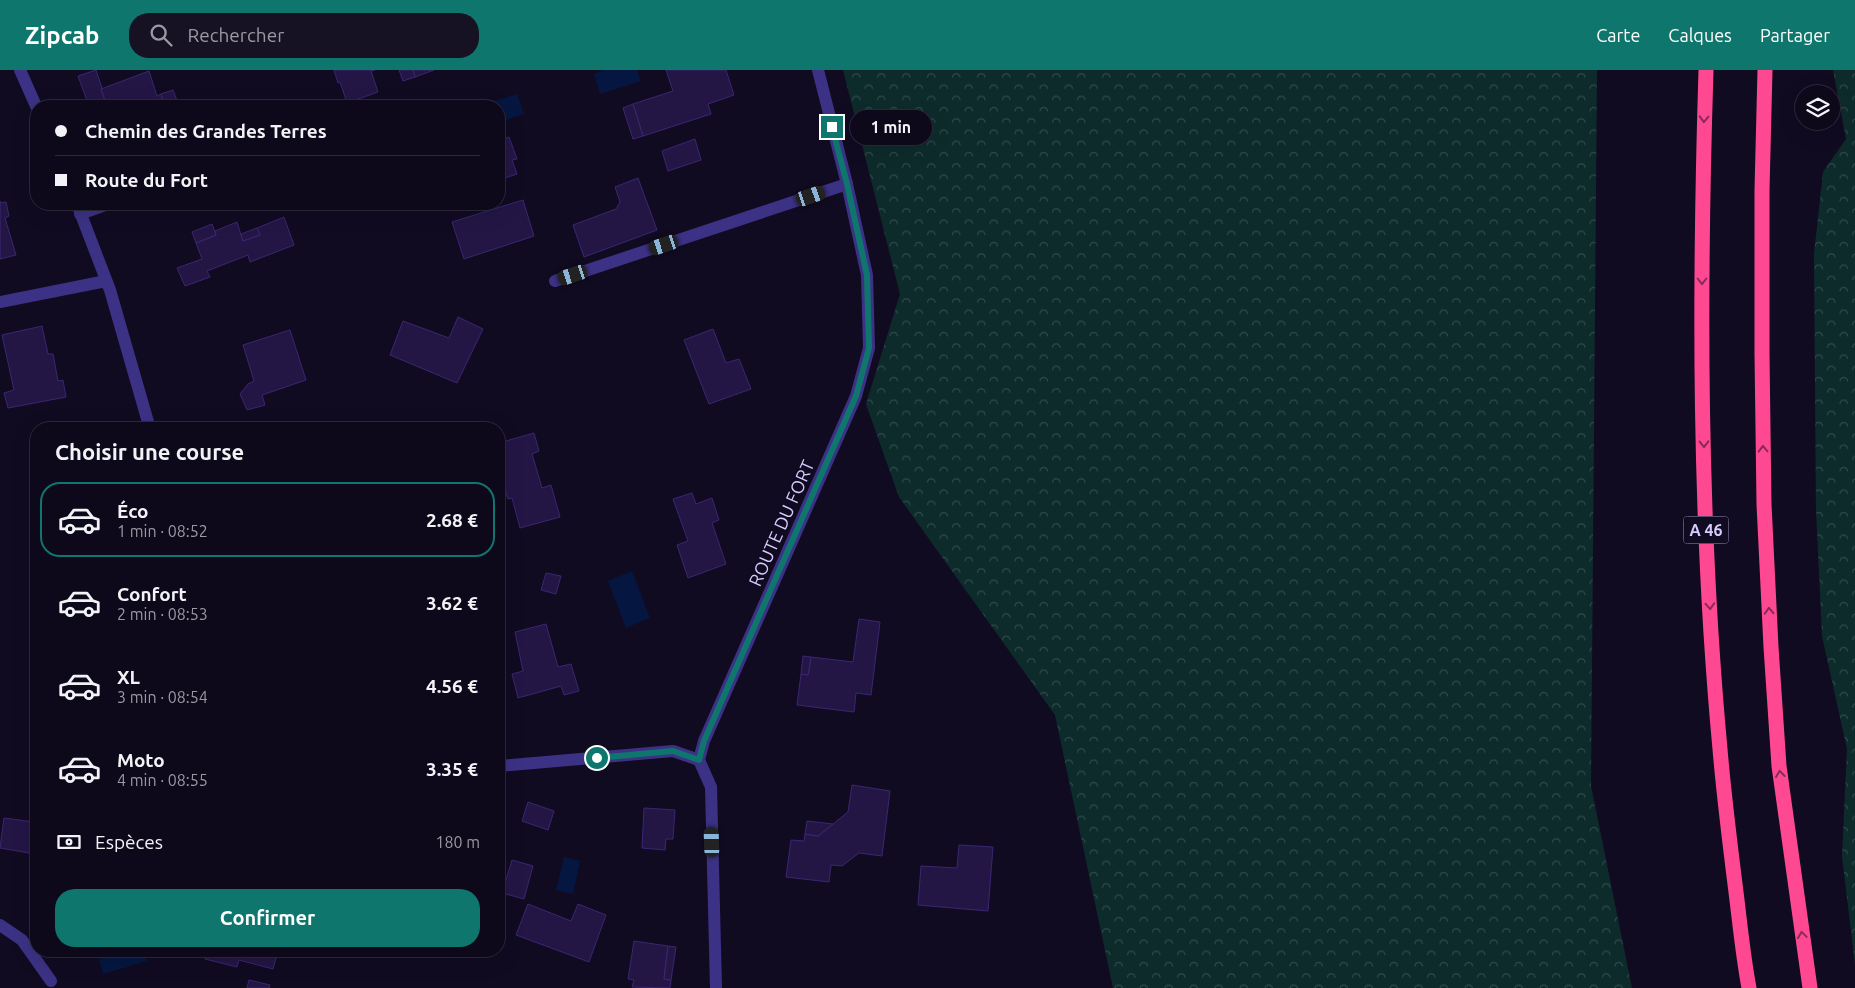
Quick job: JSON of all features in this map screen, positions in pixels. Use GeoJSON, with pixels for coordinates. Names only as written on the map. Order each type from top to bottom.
{"type":"FeatureCollection","features":[{"type":"Feature","properties":{"kind":"highway","name":"A 46"},"geometry":{"type":"LineString","coordinates":[[1706,70],[1702,193],[1703,355],[1706,524],[1712,659],[1724,795],[1749,988]]}},
{"type":"Feature","properties":{"kind":"highway"},"geometry":{"type":"LineString","coordinates":[[1765,70],[1762,190],[1762,363],[1764,504],[1770,628],[1780,766],[1810,988]]}},
{"type":"Feature","properties":{"kind":"street"},"geometry":{"type":"LineString","coordinates":[[20,70],[33,100]]}},
{"type":"Feature","properties":{"kind":"street","name":"ROUTE DU FORT"},"geometry":{"type":"LineString","coordinates":[[699,760],[704,741],[856,396],[869,348],[867,275],[847,184],[818,70]]}},
{"type":"Feature","properties":{"kind":"street"},"geometry":{"type":"LineString","coordinates":[[555,281],[847,184]]}},
{"type":"Feature","properties":{"kind":"street"},"geometry":{"type":"LineString","coordinates":[[79,210],[106,281],[148,422]]}},
{"type":"Feature","properties":{"kind":"street"},"geometry":{"type":"LineString","coordinates":[[0,302],[106,281]]}},
{"type":"Feature","properties":{"kind":"street"},"geometry":{"type":"LineString","coordinates":[[505,765],[673,751],[699,760],[711,786],[716,988]]}},
{"type":"Feature","properties":{"kind":"street"},"geometry":{"type":"LineString","coordinates":[[0,925],[22,940],[30,951]]}},
{"type":"Feature","properties":{"kind":"street"},"geometry":{"type":"LineString","coordinates":[[34,957],[52,981]]}},
{"type":"Feature","properties":{"kind":"green space"},"geometry":{"type":"Polygon","coordinates":[[[843,70],[1597,70],[1591,786],[1632,988],[1113,988],[1055,715],[899,497],[866,404],[900,294],[843,70]]]}},
{"type":"Feature","properties":{"kind":"green space"},"geometry":{"type":"Polygon","coordinates":[[[1833,70],[1855,70],[1855,965],[1842,856],[1847,749],[1822,636],[1816,509],[1814,254],[1823,172],[1846,139],[1840,107],[1840,85],[1836,85],[1833,70]]]}},
{"type":"Feature","properties":{"kind":"water"},"geometry":{"type":"Polygon","coordinates":[[[604,70],[637,70],[641,81],[600,94],[594,74],[604,70]]]}},
{"type":"Feature","properties":{"kind":"water"},"geometry":{"type":"Polygon","coordinates":[[[517,94],[524,114],[505,120],[505,100],[498,100],[517,94]]]}},
{"type":"Feature","properties":{"kind":"water"},"geometry":{"type":"Polygon","coordinates":[[[632,571],[650,618],[626,628],[608,581],[632,571]]]}},
{"type":"Feature","properties":{"kind":"water"},"geometry":{"type":"Polygon","coordinates":[[[564,857],[580,861],[573,894],[556,890],[564,857]]]}},
{"type":"Feature","properties":{"kind":"water"},"geometry":{"type":"Polygon","coordinates":[[[98,957],[146,957],[147,961],[103,974],[98,957]]]}},
{"type":"Feature","properties":{"kind":"building"},"geometry":{"type":"Polygon","coordinates":[[[96,70],[105,100],[87,100],[78,76],[96,70]]]}},
{"type":"Feature","properties":{"kind":"building"},"geometry":{"type":"Polygon","coordinates":[[[334,70],[375,70],[371,71],[378,92],[355,100],[346,100],[340,82],[338,83],[334,70]]]}},
{"type":"Feature","properties":{"kind":"building"},"geometry":{"type":"Polygon","coordinates":[[[399,70],[413,70],[415,77],[403,81],[399,70]]]}},
{"type":"Feature","properties":{"kind":"building"},"geometry":{"type":"Polygon","coordinates":[[[413,70],[434,70],[415,77],[413,70]]]}},
{"type":"Feature","properties":{"kind":"building"},"geometry":{"type":"Polygon","coordinates":[[[666,70],[726,70],[734,95],[708,104],[711,114],[643,136],[633,104],[673,91],[666,70]]]}},
{"type":"Feature","properties":{"kind":"building"},"geometry":{"type":"Polygon","coordinates":[[[149,71],[157,96],[161,94],[163,100],[105,100],[101,89],[149,71]]]}},
{"type":"Feature","properties":{"kind":"building"},"geometry":{"type":"Polygon","coordinates":[[[173,90],[177,100],[163,100],[161,94],[173,90]]]}},
{"type":"Feature","properties":{"kind":"building"},"geometry":{"type":"Polygon","coordinates":[[[633,104],[643,136],[633,139],[623,108],[633,104]]]}},
{"type":"Feature","properties":{"kind":"building"},"geometry":{"type":"Polygon","coordinates":[[[509,137],[517,159],[512,160],[517,174],[505,178],[505,139],[509,137]]]}},
{"type":"Feature","properties":{"kind":"building"},"geometry":{"type":"Polygon","coordinates":[[[695,139],[701,160],[668,171],[662,151],[695,139]]]}},
{"type":"Feature","properties":{"kind":"building"},"geometry":{"type":"Polygon","coordinates":[[[638,178],[657,230],[584,257],[573,225],[616,209],[620,202],[615,187],[638,178]]]}},
{"type":"Feature","properties":{"kind":"building"},"geometry":{"type":"Polygon","coordinates":[[[523,200],[534,236],[464,259],[452,222],[491,210],[505,210],[505,206],[523,200]]]}},
{"type":"Feature","properties":{"kind":"building"},"geometry":{"type":"Polygon","coordinates":[[[0,201],[1,203],[6,202],[9,216],[5,218],[16,255],[0,259],[0,201]]]}},
{"type":"Feature","properties":{"kind":"building"},"geometry":{"type":"Polygon","coordinates":[[[284,217],[294,245],[250,262],[248,255],[207,271],[210,277],[185,286],[177,268],[202,259],[196,243],[216,235],[215,231],[237,222],[243,241],[260,235],[257,228],[284,217]]]}},
{"type":"Feature","properties":{"kind":"building"},"geometry":{"type":"Polygon","coordinates":[[[212,224],[216,235],[196,243],[192,232],[212,224]]]}},
{"type":"Feature","properties":{"kind":"building"},"geometry":{"type":"Polygon","coordinates":[[[257,228],[260,235],[243,241],[241,234],[257,228]]]}},
{"type":"Feature","properties":{"kind":"building"},"geometry":{"type":"Polygon","coordinates":[[[458,317],[483,329],[457,383],[390,355],[403,321],[449,338],[458,317]]]}},
{"type":"Feature","properties":{"kind":"building"},"geometry":{"type":"Polygon","coordinates":[[[42,326],[48,354],[53,354],[58,381],[63,380],[66,397],[8,408],[4,393],[14,390],[2,335],[42,326]]]}},
{"type":"Feature","properties":{"kind":"building"},"geometry":{"type":"Polygon","coordinates":[[[713,329],[726,363],[739,359],[751,389],[709,404],[684,340],[713,329]]]}},
{"type":"Feature","properties":{"kind":"building"},"geometry":{"type":"Polygon","coordinates":[[[290,330],[306,380],[262,395],[265,405],[247,410],[240,394],[248,384],[254,381],[243,345],[290,330]]]}},
{"type":"Feature","properties":{"kind":"building"},"geometry":{"type":"Polygon","coordinates":[[[534,433],[539,451],[532,454],[542,488],[551,485],[560,517],[520,528],[512,498],[508,499],[505,489],[505,441],[534,433]]]}},
{"type":"Feature","properties":{"kind":"building"},"geometry":{"type":"Polygon","coordinates":[[[692,493],[696,504],[712,498],[719,520],[712,523],[726,564],[688,578],[677,545],[688,541],[673,499],[692,493]]]}},
{"type":"Feature","properties":{"kind":"building"},"geometry":{"type":"Polygon","coordinates":[[[546,573],[561,576],[556,594],[541,590],[546,573]]]}},
{"type":"Feature","properties":{"kind":"building"},"geometry":{"type":"Polygon","coordinates":[[[859,619],[880,622],[871,695],[856,693],[854,712],[797,705],[801,674],[808,675],[811,657],[853,662],[859,619]]]}},
{"type":"Feature","properties":{"kind":"building"},"geometry":{"type":"Polygon","coordinates":[[[546,624],[558,667],[571,664],[579,691],[564,695],[561,686],[518,698],[512,674],[523,671],[515,632],[546,624]]]}},
{"type":"Feature","properties":{"kind":"building"},"geometry":{"type":"Polygon","coordinates":[[[803,656],[811,657],[808,675],[801,674],[803,656]]]}},
{"type":"Feature","properties":{"kind":"building"},"geometry":{"type":"Polygon","coordinates":[[[852,785],[890,791],[882,856],[859,853],[842,866],[831,865],[829,882],[786,877],[791,840],[804,841],[805,834],[818,836],[848,812],[852,785]]]}},
{"type":"Feature","properties":{"kind":"building"},"geometry":{"type":"Polygon","coordinates":[[[528,802],[554,811],[548,830],[522,821],[528,802]]]}},
{"type":"Feature","properties":{"kind":"building"},"geometry":{"type":"Polygon","coordinates":[[[644,808],[675,810],[673,839],[666,839],[665,850],[642,848],[644,808]]]}},
{"type":"Feature","properties":{"kind":"building"},"geometry":{"type":"Polygon","coordinates":[[[4,818],[30,821],[29,853],[0,848],[4,818]]]}},
{"type":"Feature","properties":{"kind":"building"},"geometry":{"type":"Polygon","coordinates":[[[807,821],[833,824],[818,836],[805,834],[807,821]]]}},
{"type":"Feature","properties":{"kind":"building"},"geometry":{"type":"Polygon","coordinates":[[[959,845],[993,847],[988,911],[918,905],[921,866],[957,868],[959,845]]]}},
{"type":"Feature","properties":{"kind":"building"},"geometry":{"type":"Polygon","coordinates":[[[512,860],[533,866],[524,899],[505,894],[505,883],[512,860]]]}},
{"type":"Feature","properties":{"kind":"building"},"geometry":{"type":"Polygon","coordinates":[[[528,904],[571,921],[578,904],[606,915],[589,962],[516,935],[528,904]]]}},
{"type":"Feature","properties":{"kind":"building"},"geometry":{"type":"Polygon","coordinates":[[[634,941],[668,946],[664,979],[671,980],[670,988],[632,987],[634,980],[628,979],[634,941]]]}},
{"type":"Feature","properties":{"kind":"building"},"geometry":{"type":"Polygon","coordinates":[[[668,946],[676,947],[671,980],[664,979],[668,946]]]}},
{"type":"Feature","properties":{"kind":"building"},"geometry":{"type":"Polygon","coordinates":[[[206,957],[276,957],[273,969],[239,960],[237,967],[205,959],[206,957]]]}},
{"type":"Feature","properties":{"kind":"building"},"geometry":{"type":"Polygon","coordinates":[[[249,980],[270,985],[269,988],[247,988],[249,980]]]}},
{"type":"Feature","properties":{"kind":"route"},"geometry":{"type":"LineString","coordinates":[[597,758],[673,751],[699,760],[704,741],[856,396],[869,348],[867,275],[832,127]]}}]}
